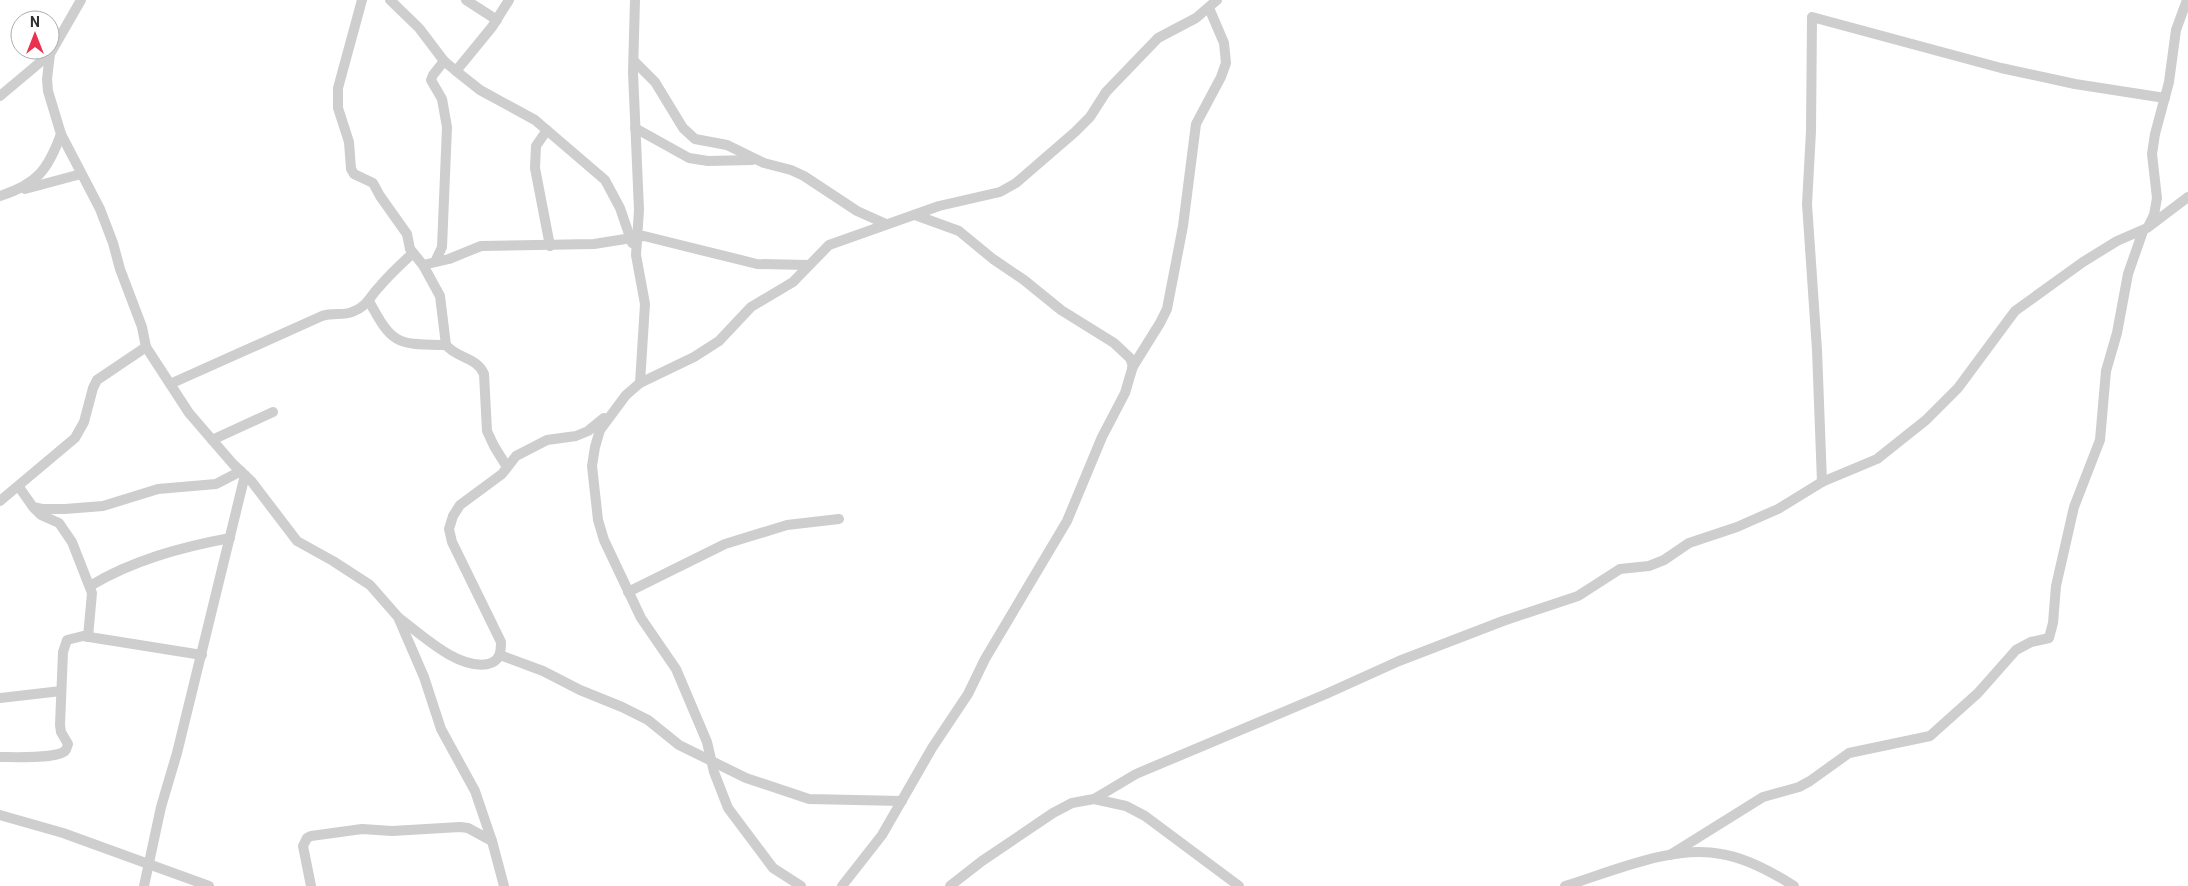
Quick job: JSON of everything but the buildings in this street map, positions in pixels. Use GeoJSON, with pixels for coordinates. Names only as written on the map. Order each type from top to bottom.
{"type":"FeatureCollection","features":[{"type":"Feature","properties":{"kind":"street"},"geometry":{"type":"LineString","coordinates":[[60,37],[81,0]]}},
{"type":"Feature","properties":{"kind":"street"},"geometry":{"type":"LineString","coordinates":[[362,0],[340,77],[338,108],[349,142],[352,172],[373,183],[407,234],[413,253],[423,265],[440,296],[446,345],[451,350],[479,366],[483,372],[487,431],[507,467]]}},
{"type":"Feature","properties":{"kind":"street"},"geometry":{"type":"LineString","coordinates":[[390,0],[419,28],[444,60],[456,71],[480,90],[536,120],[605,180],[634,238]]}},
{"type":"Feature","properties":{"kind":"street"},"geometry":{"type":"LineString","coordinates":[[466,0],[497,20]]}},
{"type":"Feature","properties":{"kind":"street"},"geometry":{"type":"LineString","coordinates":[[456,71],[497,20],[509,0]]}},
{"type":"Feature","properties":{"kind":"street"},"geometry":{"type":"LineString","coordinates":[[635,0],[634,61],[639,210],[634,238],[645,304],[640,382]]}},
{"type":"Feature","properties":{"kind":"street"},"geometry":{"type":"LineString","coordinates":[[801,886],[773,868],[760,849],[735,820],[723,796],[698,719],[676,669],[645,624],[604,540],[598,520],[592,466],[594,447],[600,430],[612,411],[640,382],[705,351],[719,341],[751,307],[793,282],[830,245],[939,206],[1000,192],[1016,183],[1076,132],[1090,116],[1106,92],[1158,38],[1196,18],[1217,0]]}},
{"type":"Feature","properties":{"kind":"street"},"geometry":{"type":"LineString","coordinates":[[1670,855],[1763,797],[1799,787],[1849,754],[1930,736],[1978,693],[2016,650],[2031,642],[2049,638],[2056,586],[2074,507],[2100,440],[2106,371],[2117,333],[2128,274],[2145,229],[2157,205],[2152,154],[2155,134],[2169,82],[2176,30],[2187,0]]}},
{"type":"Feature","properties":{"kind":"street"},"geometry":{"type":"LineString","coordinates":[[842,886],[882,835],[938,737],[968,694],[985,659],[1067,521],[1102,437],[1125,393],[1132,368],[1160,324],[1167,309],[1183,226],[1196,124],[1221,77],[1226,63],[1224,43],[1209,8]]}},
{"type":"Feature","properties":{"kind":"street"},"geometry":{"type":"LineString","coordinates":[[1822,482],[1817,350],[1807,204],[1811,123],[1812,17],[2001,68],[2075,84],[2165,98]]}},
{"type":"Feature","properties":{"kind":"street"},"geometry":{"type":"LineString","coordinates":[[0,96],[43,60]]}},
{"type":"Feature","properties":{"kind":"street"},"geometry":{"type":"LineString","coordinates":[[49,60],[47,87],[61,134],[100,209],[142,327],[146,346],[189,413],[243,473],[297,541],[333,560],[370,585],[398,617],[435,646],[468,663],[486,664],[497,660],[500,655],[501,642],[456,552],[449,529],[453,516],[460,505],[490,484],[516,456],[542,442],[570,438],[588,431],[612,411]]}},
{"type":"Feature","properties":{"kind":"street"},"geometry":{"type":"LineString","coordinates":[[435,262],[442,246],[447,127],[441,94],[432,85],[431,80],[444,60]]}},
{"type":"Feature","properties":{"kind":"street"},"geometry":{"type":"LineString","coordinates":[[634,61],[655,82],[690,135],[704,141],[727,145],[757,160],[804,176],[857,211],[886,224]]}},
{"type":"Feature","properties":{"kind":"street"},"geometry":{"type":"LineString","coordinates":[[636,128],[689,158],[708,161],[757,160]]}},
{"type":"Feature","properties":{"kind":"street"},"geometry":{"type":"LineString","coordinates":[[547,130],[536,146],[535,168],[550,246]]}},
{"type":"Feature","properties":{"kind":"street"},"geometry":{"type":"LineString","coordinates":[[19,190],[35,179],[48,166],[61,134]]}},
{"type":"Feature","properties":{"kind":"street"},"geometry":{"type":"LineString","coordinates":[[0,196],[81,174]]}},
{"type":"Feature","properties":{"kind":"street"},"geometry":{"type":"LineString","coordinates":[[1094,799],[1136,774],[1326,694],[1399,661],[1503,621],[1578,596],[1620,568],[1649,566],[1664,560],[1690,542],[1737,527],[1778,510],[1822,482],[1867,465],[1926,420],[1958,388],[2015,311],[2083,262],[2118,241],[2145,229],[2188,197]]}},
{"type":"Feature","properties":{"kind":"street"},"geometry":{"type":"LineString","coordinates":[[915,214],[959,231],[1061,310],[1114,343],[1130,358],[1132,368]]}},
{"type":"Feature","properties":{"kind":"street"},"geometry":{"type":"LineString","coordinates":[[423,265],[455,257],[474,247],[481,246],[594,244],[650,237],[757,264],[808,266]]}},
{"type":"Feature","properties":{"kind":"street"},"geometry":{"type":"LineString","coordinates":[[170,384],[322,316],[330,313],[352,312],[369,302],[378,287],[413,253]]}},
{"type":"Feature","properties":{"kind":"street"},"geometry":{"type":"LineString","coordinates":[[369,302],[393,338],[419,344],[446,345]]}},
{"type":"Feature","properties":{"kind":"street"},"geometry":{"type":"LineString","coordinates":[[0,502],[75,438],[79,432],[97,380],[146,346]]}},
{"type":"Feature","properties":{"kind":"street"},"geometry":{"type":"LineString","coordinates":[[212,440],[272,412]]}},
{"type":"Feature","properties":{"kind":"street"},"geometry":{"type":"LineString","coordinates":[[33,507],[42,509],[103,506],[158,489],[216,484],[243,473]]}},
{"type":"Feature","properties":{"kind":"street"},"geometry":{"type":"LineString","coordinates":[[144,886],[161,807],[202,655],[211,609],[230,538],[243,473]]}},
{"type":"Feature","properties":{"kind":"street"},"geometry":{"type":"LineString","coordinates":[[19,487],[41,515],[59,523],[64,528],[72,542],[92,593],[88,637]]}},
{"type":"Feature","properties":{"kind":"street"},"geometry":{"type":"LineString","coordinates":[[628,592],[725,544],[786,525],[839,519]]}},
{"type":"Feature","properties":{"kind":"street"},"geometry":{"type":"LineString","coordinates":[[90,586],[109,576],[175,550],[230,538]]}},
{"type":"Feature","properties":{"kind":"street"},"geometry":{"type":"LineString","coordinates":[[398,617],[426,685],[441,729],[474,791],[492,841],[504,886]]}},
{"type":"Feature","properties":{"kind":"street"},"geometry":{"type":"LineString","coordinates":[[0,757],[54,754],[65,751],[68,744],[61,732],[61,691],[64,646],[67,640],[74,637],[88,637],[202,655]]}},
{"type":"Feature","properties":{"kind":"street"},"geometry":{"type":"LineString","coordinates":[[500,655],[543,671],[580,690],[630,710],[648,720],[679,745],[746,778],[800,797],[823,800],[902,801]]}},
{"type":"Feature","properties":{"kind":"street"},"geometry":{"type":"LineString","coordinates":[[0,698],[61,691]]}},
{"type":"Feature","properties":{"kind":"street"},"geometry":{"type":"LineString","coordinates":[[950,886],[982,861],[1064,806],[1079,800],[1094,799],[1126,806],[1145,816],[1238,886]]}},
{"type":"Feature","properties":{"kind":"street"},"geometry":{"type":"LineString","coordinates":[[0,814],[63,833],[209,886]]}},
{"type":"Feature","properties":{"kind":"street"},"geometry":{"type":"LineString","coordinates":[[311,886],[302,846],[307,838],[311,836],[362,830],[392,831],[460,827],[468,828],[492,841]]}},
{"type":"Feature","properties":{"kind":"street"},"geometry":{"type":"LineString","coordinates":[[1565,886],[1670,855],[1687,852],[1720,853],[1742,859],[1794,886]]}}]}
